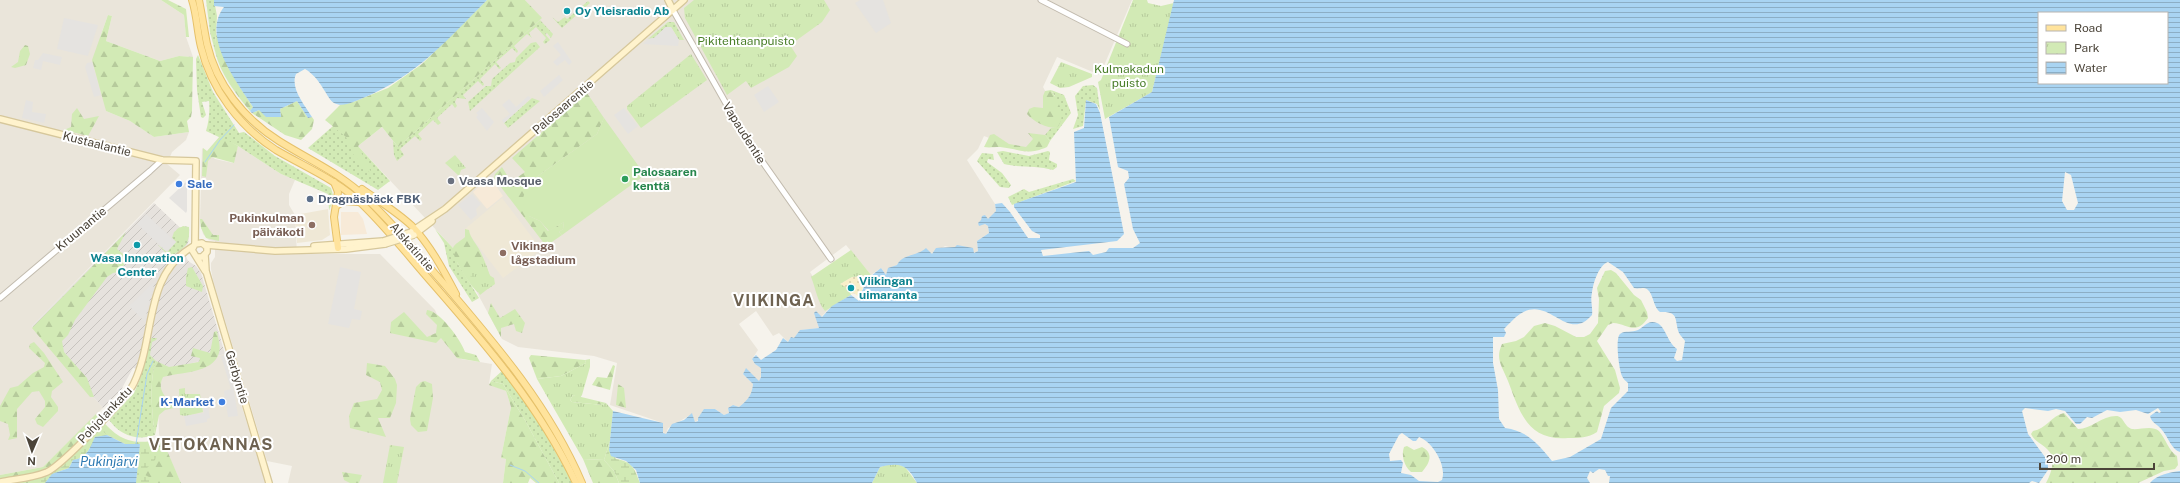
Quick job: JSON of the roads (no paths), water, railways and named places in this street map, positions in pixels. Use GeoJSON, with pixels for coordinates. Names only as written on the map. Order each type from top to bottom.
{"type":"FeatureCollection","features":[{"type":"Feature","properties":{"kind":"main road","name":"Alskatintie"},"geometry":{"type":"LineString","coordinates":[[192,0],[195,8],[201,47],[208,68],[218,90],[233,111],[250,130],[276,149],[333,181],[361,203],[381,223],[508,371],[539,416],[576,483]]}},
{"type":"Feature","properties":{"kind":"main road","name":"Alskatintie"},"geometry":{"type":"LineString","coordinates":[[199,0],[214,65],[225,88],[239,107],[255,124],[279,141],[339,175],[387,218],[496,344],[545,412],[566,448],[582,483]]}},
{"type":"Feature","properties":{"kind":"main road","name":"Vapaudentie"},"geometry":{"type":"LineString","coordinates":[[668,0],[672,10]]}},
{"type":"Feature","properties":{"kind":"main road","name":"Palosaarentie"},"geometry":{"type":"LineString","coordinates":[[194,246],[204,244],[275,251],[384,242],[416,231],[440,212],[684,0]]}},
{"type":"Feature","properties":{"kind":"main road","name":"Kustaalantie"},"geometry":{"type":"LineString","coordinates":[[0,119],[162,160],[196,161],[194,225]]}},
{"type":"Feature","properties":{"kind":"main road"},"geometry":{"type":"LineString","coordinates":[[339,175],[395,212],[416,231],[436,260],[462,305]]}},
{"type":"Feature","properties":{"kind":"main road"},"geometry":{"type":"LineString","coordinates":[[333,181],[338,192],[334,217],[337,246]]}},
{"type":"Feature","properties":{"kind":"main road"},"geometry":{"type":"LineString","coordinates":[[336,206],[344,201],[361,203]]}},
{"type":"Feature","properties":{"kind":"main road"},"geometry":{"type":"LineString","coordinates":[[194,225],[204,244]]}},
{"type":"Feature","properties":{"kind":"main road"},"geometry":{"type":"LineString","coordinates":[[194,225],[194,246]]}},
{"type":"Feature","properties":{"kind":"main road","name":"Gerbyntie"},"geometry":{"type":"LineString","coordinates":[[204,244],[206,254],[206,271],[269,483]]}},
{"type":"Feature","properties":{"kind":"main road","name":"Gerbyntie"},"geometry":{"type":"LineString","coordinates":[[194,246],[195,256],[206,271]]}},
{"type":"Feature","properties":{"kind":"main road","name":"Pohjolankatu"},"geometry":{"type":"LineString","coordinates":[[0,482],[34,476],[49,471],[65,458],[130,391],[141,363],[162,279],[166,270],[178,258],[194,246]]}},
{"type":"Feature","properties":{"kind":"main road","name":"Palosaarentie"},"geometry":{"type":"LineString","coordinates":[[195,256],[206,254],[224,247]]}},
{"type":"Feature","properties":{"kind":"main road"},"geometry":{"type":"LineString","coordinates":[[178,258],[195,256]]}},
{"type":"Feature","properties":{"kind":"street"},"geometry":{"type":"LineString","coordinates":[[1041,0],[1127,44]]}},
{"type":"Feature","properties":{"kind":"street","name":"Vapaudentie"},"geometry":{"type":"LineString","coordinates":[[672,10],[745,138],[831,259]]}},
{"type":"Feature","properties":{"kind":"street","name":"Kruunantie"},"geometry":{"type":"LineString","coordinates":[[0,298],[162,160]]}},
{"type":"Feature","properties":{"kind":"water"},"geometry":{"type":"Polygon","coordinates":[[[214,0],[487,0],[444,43],[415,68],[400,79],[382,89],[353,102],[341,105],[334,103],[311,73],[305,69],[296,74],[296,90],[312,117],[308,118],[297,101],[280,109],[281,117],[266,117],[259,110],[252,113],[250,111],[253,107],[230,72],[219,45],[216,31],[218,19],[224,7],[214,6],[214,0]]]}},
{"type":"Feature","properties":{"kind":"water"},"geometry":{"type":"Polygon","coordinates":[[[1174,0],[2180,0],[2180,452],[2175,449],[2159,426],[2151,419],[2150,416],[2157,411],[2159,413],[2161,412],[2158,408],[2148,414],[2136,410],[2120,412],[2107,410],[2092,418],[2087,417],[2080,424],[2076,424],[2065,411],[2056,409],[2048,411],[2025,408],[2022,411],[2028,434],[2048,461],[2048,470],[2039,483],[2032,481],[2029,483],[1609,483],[1610,476],[1608,476],[1605,470],[1599,469],[1593,473],[1590,471],[1587,478],[1590,483],[917,483],[906,468],[893,465],[880,467],[872,483],[640,483],[636,470],[626,461],[611,456],[609,450],[613,411],[663,423],[663,433],[666,434],[672,424],[684,420],[692,413],[695,422],[698,421],[698,418],[704,409],[715,409],[724,415],[729,413],[728,408],[733,405],[739,407],[751,394],[753,384],[743,374],[746,368],[759,381],[761,377],[761,368],[755,364],[752,359],[756,355],[761,360],[776,350],[783,338],[788,342],[791,337],[794,338],[800,330],[819,328],[814,313],[816,311],[822,317],[832,306],[851,295],[859,301],[867,282],[881,268],[886,275],[888,268],[897,265],[899,261],[923,251],[926,248],[932,254],[936,248],[955,247],[957,245],[973,248],[974,253],[978,251],[977,241],[989,233],[988,226],[985,224],[979,226],[978,223],[982,216],[985,215],[988,219],[996,211],[995,204],[1002,203],[1028,238],[1040,238],[1040,235],[1032,231],[1014,207],[1014,204],[1076,182],[1074,132],[1084,128],[1086,100],[1096,104],[1100,113],[1124,234],[1117,241],[1041,250],[1043,256],[1089,251],[1093,255],[1106,252],[1109,248],[1133,248],[1140,243],[1133,229],[1124,184],[1129,178],[1128,171],[1118,167],[1109,117],[1152,92],[1174,0]],[[2065,172],[2062,201],[2067,210],[2074,210],[2078,203],[2071,175],[2065,172]],[[1608,262],[1599,270],[1594,284],[1591,298],[1592,315],[1583,322],[1574,324],[1566,322],[1549,313],[1530,309],[1520,314],[1504,329],[1506,333],[1504,337],[1493,337],[1493,363],[1498,390],[1499,419],[1505,428],[1520,432],[1532,439],[1552,461],[1570,457],[1601,439],[1611,408],[1628,391],[1628,383],[1622,377],[1619,361],[1618,342],[1620,334],[1638,330],[1651,322],[1657,323],[1663,328],[1671,343],[1677,349],[1674,358],[1677,361],[1682,360],[1685,341],[1679,333],[1675,317],[1671,313],[1660,312],[1647,289],[1634,288],[1623,272],[1608,262]],[[1402,433],[1399,435],[1389,454],[1390,461],[1401,460],[1403,463],[1401,473],[1411,475],[1419,481],[1438,482],[1442,480],[1443,474],[1441,462],[1434,449],[1419,437],[1416,441],[1413,441],[1402,433]]]}},
{"type":"Feature","properties":{"kind":"water","name":"Pukinjärvi"},"geometry":{"type":"Polygon","coordinates":[[[107,435],[125,444],[140,444],[136,483],[45,483],[52,474],[69,468],[73,460],[85,455],[90,449],[95,437],[107,435]]]}},
{"type":"Feature","properties":{"kind":"water"},"geometry":{"type":"Polygon","coordinates":[[[2180,471],[2180,483],[2150,483],[2159,476],[2180,471]]]}},
{"type":"Feature","properties":{"kind":"waterway"},"geometry":{"type":"LineString","coordinates":[[205,162],[220,140],[234,125]]}},
{"type":"Feature","properties":{"kind":"waterway"},"geometry":{"type":"LineString","coordinates":[[136,444],[147,374],[153,361]]}},
{"type":"Feature","properties":{"kind":"waterway"},"geometry":{"type":"LineString","coordinates":[[510,465],[525,471],[539,483]]}},
{"type":"Feature","properties":{"kind":"place","name":"Oy Yleisradio Ab"},"geometry":{"type":"Point","coordinates":[567,11]}},
{"type":"Feature","properties":{"kind":"place","name":"Palosaaren kenttä"},"geometry":{"type":"Point","coordinates":[625,179]}},
{"type":"Feature","properties":{"kind":"place","name":"Vaasa Mosque"},"geometry":{"type":"Point","coordinates":[451,181]}},
{"type":"Feature","properties":{"kind":"place","name":"Sale"},"geometry":{"type":"Point","coordinates":[179,184]}},
{"type":"Feature","properties":{"kind":"place","name":"Dragnäsbäck FBK"},"geometry":{"type":"Point","coordinates":[310,199]}},
{"type":"Feature","properties":{"kind":"place","name":"Pukinkulman päiväkoti"},"geometry":{"type":"Point","coordinates":[312,225]}},
{"type":"Feature","properties":{"kind":"place","name":"Wasa Innovation Center"},"geometry":{"type":"Point","coordinates":[137,245]}},
{"type":"Feature","properties":{"kind":"place","name":"Vikinga lågstadium"},"geometry":{"type":"Point","coordinates":[503,253]}},
{"type":"Feature","properties":{"kind":"place","name":"Viikingan uimaranta"},"geometry":{"type":"Point","coordinates":[851,288]}},
{"type":"Feature","properties":{"kind":"place","name":"K-Market"},"geometry":{"type":"Point","coordinates":[222,402]}},
{"type":"Feature","properties":{"kind":"district","name":"VIIKINGA"},"geometry":{"type":"Point","coordinates":[774,300]}},
{"type":"Feature","properties":{"kind":"district","name":"VETOKANNAS"},"geometry":{"type":"Point","coordinates":[211,444]}},
{"type":"Feature","properties":{"kind":"park label","name":"Pikitehtaanpuisto"},"geometry":{"type":"Point","coordinates":[746,41]}},
{"type":"Feature","properties":{"kind":"park label","name":"Kulmakadun puisto"},"geometry":{"type":"Point","coordinates":[1129,76]}}]}
